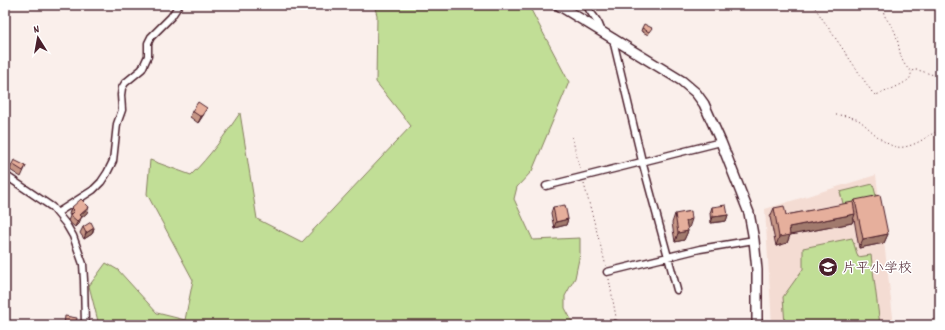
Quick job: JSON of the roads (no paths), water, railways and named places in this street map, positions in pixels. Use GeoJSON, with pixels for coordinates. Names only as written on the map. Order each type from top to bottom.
{"type":"FeatureCollection","features":[{"type":"Feature","properties":{"kind":"street"},"geometry":{"type":"LineString","coordinates":[[57,213],[93,190],[108,173],[113,161],[116,124],[122,110],[122,88],[125,83],[143,67],[148,56],[148,43],[151,37],[171,17],[179,5]]}},
{"type":"Feature","properties":{"kind":"street"},"geometry":{"type":"LineString","coordinates":[[558,5],[682,81],[696,93],[704,104],[721,142],[749,213],[757,270],[757,325]]}},
{"type":"Feature","properties":{"kind":"street"},"geometry":{"type":"LineString","coordinates":[[586,5],[588,10],[601,26],[601,31]]}},
{"type":"Feature","properties":{"kind":"street"},"geometry":{"type":"LineString","coordinates":[[614,38],[614,44],[642,162],[677,290]]}},
{"type":"Feature","properties":{"kind":"street"},"geometry":{"type":"LineString","coordinates":[[546,186],[721,142]]}},
{"type":"Feature","properties":{"kind":"street"},"geometry":{"type":"LineString","coordinates":[[5,175],[47,203],[57,213],[73,236],[82,264],[84,280],[85,325]]}},
{"type":"Feature","properties":{"kind":"street"},"geometry":{"type":"LineString","coordinates":[[607,272],[668,256],[728,243],[754,240]]}},
{"type":"Feature","properties":{"kind":"place","name":"片平小学校"},"geometry":{"type":"Point","coordinates":[828,267]}}]}
